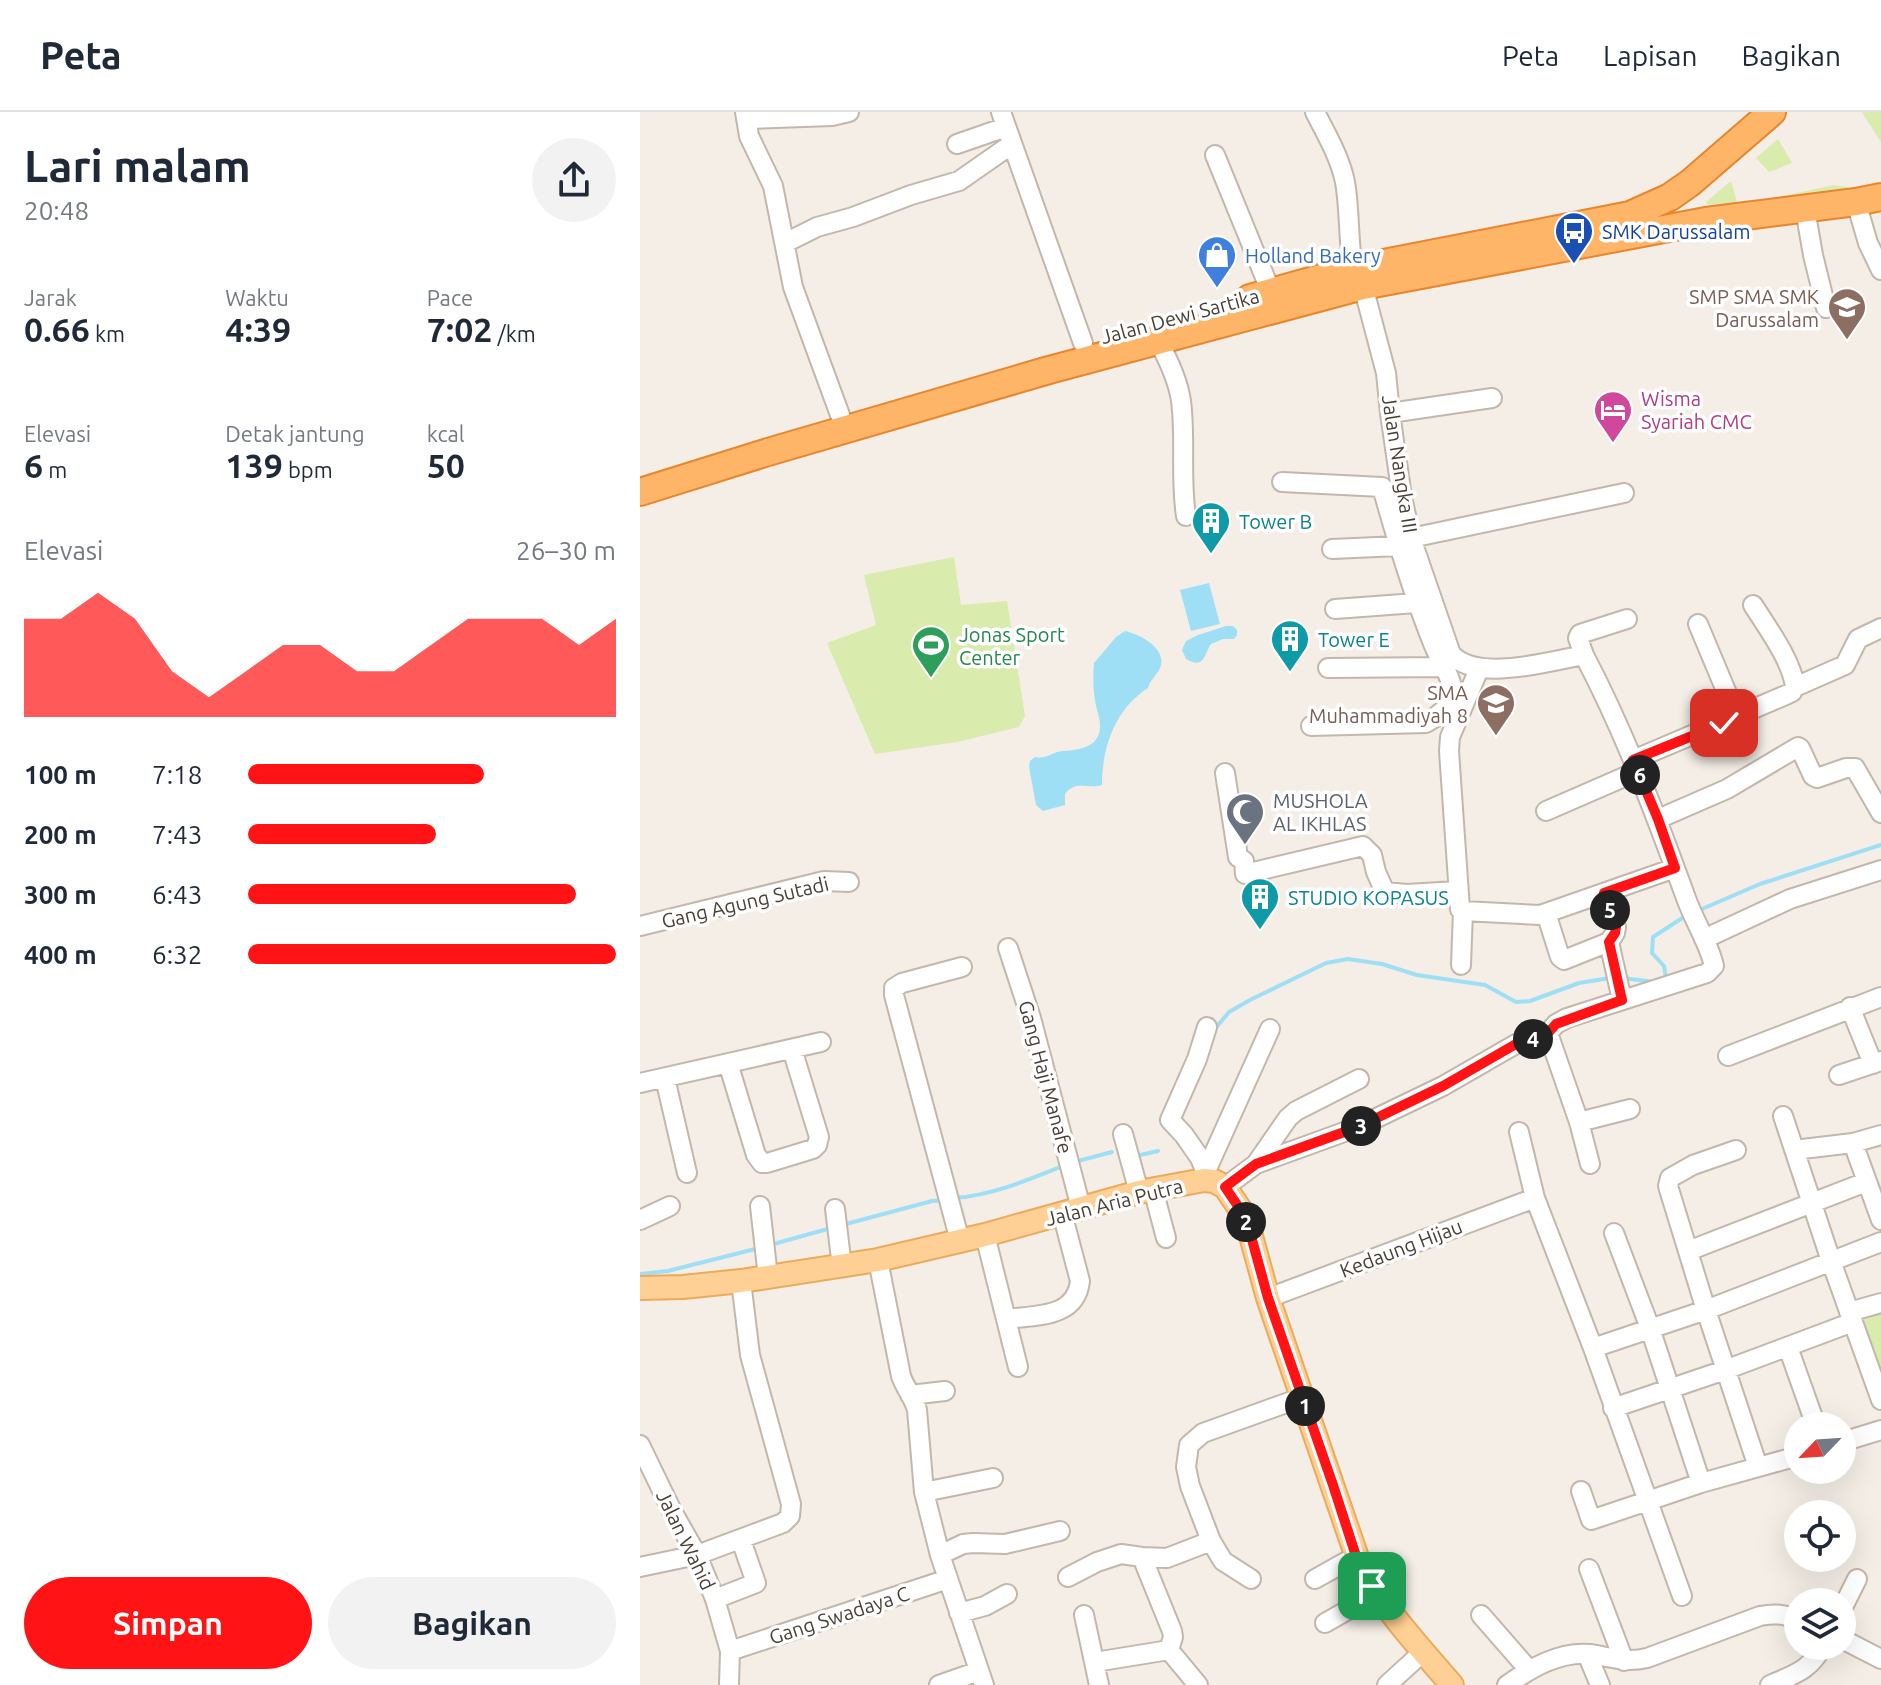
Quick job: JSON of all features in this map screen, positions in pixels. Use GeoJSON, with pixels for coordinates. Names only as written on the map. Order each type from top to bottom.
{"type":"FeatureCollection","features":[{"type":"Feature","properties":{"kind":"highway"},"geometry":{"type":"LineString","coordinates":[[1706,221],[1696,216],[1691,208],[1692,189],[1707,178],[1717,162],[1772,112]]}},
{"type":"Feature","properties":{"kind":"highway","name":"Jalan Dewi Sartika"},"geometry":{"type":"LineString","coordinates":[[640,477],[840,415],[1047,361],[1158,341],[1350,280],[1620,219],[1670,197],[1717,162]]}},
{"type":"Feature","properties":{"kind":"highway","name":"Jalan Dewi Sartika"},"geometry":{"type":"LineString","coordinates":[[640,492],[1047,361],[1083,343],[1271,292],[1706,221],[1869,200]]}},
{"type":"Feature","properties":{"kind":"main road","name":"Jalan Aria Putra"},"geometry":{"type":"LineString","coordinates":[[640,1288],[741,1281],[842,1267],[985,1235],[1146,1191],[1213,1179]]}},
{"type":"Feature","properties":{"kind":"main road"},"geometry":{"type":"LineString","coordinates":[[1213,1179],[1242,1212],[1268,1298],[1367,1577],[1452,1685]]}},
{"type":"Feature","properties":{"kind":"street"},"geometry":{"type":"LineString","coordinates":[[840,415],[793,287],[773,186],[749,136],[745,115],[832,116],[849,112]]}},
{"type":"Feature","properties":{"kind":"street","name":"Jalan Nangka III"},"geometry":{"type":"LineString","coordinates":[[1315,112],[1345,183],[1350,280],[1386,373],[1405,542],[1451,654],[1457,661],[1479,669]]}},
{"type":"Feature","properties":{"kind":"street"},"geometry":{"type":"LineString","coordinates":[[785,243],[817,227],[959,181],[1006,128]]}},
{"type":"Feature","properties":{"kind":"street"},"geometry":{"type":"LineString","coordinates":[[957,144],[1006,128]]}},
{"type":"Feature","properties":{"kind":"street"},"geometry":{"type":"LineString","coordinates":[[1006,128],[1083,343]]}},
{"type":"Feature","properties":{"kind":"street"},"geometry":{"type":"LineString","coordinates":[[1215,155],[1271,292]]}},
{"type":"Feature","properties":{"kind":"street"},"geometry":{"type":"LineString","coordinates":[[1869,200],[1868,243],[1881,270]]}},
{"type":"Feature","properties":{"kind":"street"},"geometry":{"type":"LineString","coordinates":[[1805,209],[1826,308]]}},
{"type":"Feature","properties":{"kind":"street"},"geometry":{"type":"LineString","coordinates":[[1158,341],[1168,359],[1181,399],[1186,516]]}},
{"type":"Feature","properties":{"kind":"street"},"geometry":{"type":"LineString","coordinates":[[1390,413],[1492,398]]}},
{"type":"Feature","properties":{"kind":"street"},"geometry":{"type":"LineString","coordinates":[[1282,482],[1382,487],[1405,542],[1416,603],[1443,667],[1453,682],[1452,699],[1436,718],[1426,723],[1311,726]]}},
{"type":"Feature","properties":{"kind":"street"},"geometry":{"type":"LineString","coordinates":[[1332,549],[1405,542],[1624,493]]}},
{"type":"Feature","properties":{"kind":"street"},"geometry":{"type":"LineString","coordinates":[[1335,609],[1416,603]]}},
{"type":"Feature","properties":{"kind":"street"},"geometry":{"type":"LineString","coordinates":[[1753,605],[1774,638],[1793,676],[1795,687]]}},
{"type":"Feature","properties":{"kind":"street"},"geometry":{"type":"LineString","coordinates":[[1213,1179],[1358,1127],[1443,1086],[1516,1044],[1548,1033],[1556,1024],[1618,983],[1711,971],[1714,963],[1658,819],[1578,638],[1580,634],[1627,619]]}},
{"type":"Feature","properties":{"kind":"street"},"geometry":{"type":"LineString","coordinates":[[1698,624],[1737,717]]}},
{"type":"Feature","properties":{"kind":"street"},"geometry":{"type":"LineString","coordinates":[[1546,811],[1845,665],[1858,639],[1881,628]]}},
{"type":"Feature","properties":{"kind":"street"},"geometry":{"type":"LineString","coordinates":[[1584,655],[1495,670],[1479,669],[1450,737],[1458,906],[1463,911],[1546,913],[1675,868]]}},
{"type":"Feature","properties":{"kind":"street"},"geometry":{"type":"LineString","coordinates":[[1328,668],[1443,667]]}},
{"type":"Feature","properties":{"kind":"street"},"geometry":{"type":"LineString","coordinates":[[1658,819],[1718,794],[1798,747],[1817,778],[1855,768],[1881,813]]}},
{"type":"Feature","properties":{"kind":"street"},"geometry":{"type":"LineString","coordinates":[[1225,773],[1238,857],[1244,861],[1245,874],[1363,846],[1372,855],[1385,892],[1458,891]]}},
{"type":"Feature","properties":{"kind":"street"},"geometry":{"type":"LineString","coordinates":[[1704,939],[1790,899],[1881,870]]}},
{"type":"Feature","properties":{"kind":"street","name":"Gang Agung Sutadi"},"geometry":{"type":"LineString","coordinates":[[640,926],[824,881],[849,882]]}},
{"type":"Feature","properties":{"kind":"street"},"geometry":{"type":"LineString","coordinates":[[1546,913],[1560,957],[1564,960],[1609,942],[1615,933],[1616,927],[1604,893]]}},
{"type":"Feature","properties":{"kind":"street"},"geometry":{"type":"LineString","coordinates":[[1461,965],[1463,911]]}},
{"type":"Feature","properties":{"kind":"street"},"geometry":{"type":"LineString","coordinates":[[1609,942],[1618,983]]}},
{"type":"Feature","properties":{"kind":"street","name":"Gang Haji Manafe"},"geometry":{"type":"LineString","coordinates":[[1007,1319],[1059,1311],[1072,1304],[1080,1281],[1072,1211],[1031,1018],[1008,948]]}},
{"type":"Feature","properties":{"kind":"street"},"geometry":{"type":"LineString","coordinates":[[960,1241],[894,988],[902,983],[962,967]]}},
{"type":"Feature","properties":{"kind":"street"},"geometry":{"type":"LineString","coordinates":[[1728,1056],[1881,997]]}},
{"type":"Feature","properties":{"kind":"street"},"geometry":{"type":"LineString","coordinates":[[1839,1075],[1877,1062],[1850,1007]]}},
{"type":"Feature","properties":{"kind":"street"},"geometry":{"type":"LineString","coordinates":[[1207,1027],[1197,1059],[1170,1120],[1184,1135],[1213,1179]]}},
{"type":"Feature","properties":{"kind":"street"},"geometry":{"type":"LineString","coordinates":[[1213,1179],[1270,1029]]}},
{"type":"Feature","properties":{"kind":"street"},"geometry":{"type":"LineString","coordinates":[[1548,1033],[1590,1164]]}},
{"type":"Feature","properties":{"kind":"street"},"geometry":{"type":"LineString","coordinates":[[640,1083],[821,1042]]}},
{"type":"Feature","properties":{"kind":"street"},"geometry":{"type":"LineString","coordinates":[[728,1063],[756,1155],[762,1163],[767,1163],[813,1149],[819,1137],[792,1049]]}},
{"type":"Feature","properties":{"kind":"street"},"geometry":{"type":"LineString","coordinates":[[665,1078],[687,1173]]}},
{"type":"Feature","properties":{"kind":"street"},"geometry":{"type":"LineString","coordinates":[[1256,1164],[1296,1111],[1359,1079]]}},
{"type":"Feature","properties":{"kind":"street"},"geometry":{"type":"LineString","coordinates":[[1579,1122],[1630,1109]]}},
{"type":"Feature","properties":{"kind":"street"},"geometry":{"type":"LineString","coordinates":[[1783,1116],[1881,1400]]}},
{"type":"Feature","properties":{"kind":"street"},"geometry":{"type":"LineString","coordinates":[[1519,1132],[1535,1198],[1593,1348],[1682,1596]]}},
{"type":"Feature","properties":{"kind":"street"},"geometry":{"type":"LineString","coordinates":[[1123,1134],[1166,1238]]}},
{"type":"Feature","properties":{"kind":"street"},"geometry":{"type":"LineString","coordinates":[[1794,1150],[1853,1143],[1881,1135]]}},
{"type":"Feature","properties":{"kind":"street"},"geometry":{"type":"LineString","coordinates":[[1853,1143],[1881,1220]]}},
{"type":"Feature","properties":{"kind":"street"},"geometry":{"type":"LineString","coordinates":[[1736,1150],[1693,1165],[1670,1178],[1668,1186],[1758,1467]]}},
{"type":"Feature","properties":{"kind":"street"},"geometry":{"type":"LineString","coordinates":[[1688,1251],[1866,1182]]}},
{"type":"Feature","properties":{"kind":"street","name":"Kedaung Hijau"},"geometry":{"type":"LineString","coordinates":[[1268,1298],[1535,1198]]}},
{"type":"Feature","properties":{"kind":"street"},"geometry":{"type":"LineString","coordinates":[[640,1220],[670,1206]]}},
{"type":"Feature","properties":{"kind":"street"},"geometry":{"type":"LineString","coordinates":[[760,1206],[768,1277]]}},
{"type":"Feature","properties":{"kind":"street"},"geometry":{"type":"LineString","coordinates":[[835,1209],[842,1267]]}},
{"type":"Feature","properties":{"kind":"street"},"geometry":{"type":"LineString","coordinates":[[1614,1233],[1650,1328],[1701,1483]]}},
{"type":"Feature","properties":{"kind":"street"},"geometry":{"type":"LineString","coordinates":[[985,1235],[1018,1367]]}},
{"type":"Feature","properties":{"kind":"street"},"geometry":{"type":"LineString","coordinates":[[1593,1348],[1706,1310],[1881,1242]]}},
{"type":"Feature","properties":{"kind":"street"},"geometry":{"type":"LineString","coordinates":[[878,1260],[901,1376],[917,1410],[924,1492],[940,1555],[982,1678],[939,1685]]}},
{"type":"Feature","properties":{"kind":"street"},"geometry":{"type":"LineString","coordinates":[[640,1567],[697,1555],[741,1540],[783,1523],[792,1511],[750,1355],[741,1281]]}},
{"type":"Feature","properties":{"kind":"street"},"geometry":{"type":"LineString","coordinates":[[1613,1408],[1788,1347],[1881,1303]]}},
{"type":"Feature","properties":{"kind":"street"},"geometry":{"type":"LineString","coordinates":[[1788,1347],[1811,1412]]}},
{"type":"Feature","properties":{"kind":"street"},"geometry":{"type":"LineString","coordinates":[[910,1395],[945,1391]]}},
{"type":"Feature","properties":{"kind":"street"},"geometry":{"type":"LineString","coordinates":[[1251,1579],[1223,1561],[1211,1541],[1190,1486],[1186,1467],[1189,1445],[1203,1433],[1303,1397]]}},
{"type":"Feature","properties":{"kind":"street"},"geometry":{"type":"LineString","coordinates":[[1856,1438],[1881,1430]]}},
{"type":"Feature","properties":{"kind":"street","name":"Jalan Wahid"},"geometry":{"type":"LineString","coordinates":[[640,1445],[697,1555],[715,1599],[730,1651],[726,1684]]}},
{"type":"Feature","properties":{"kind":"street"},"geometry":{"type":"LineString","coordinates":[[1581,1491],[1591,1520],[1701,1483],[1784,1460]]}},
{"type":"Feature","properties":{"kind":"street"},"geometry":{"type":"LineString","coordinates":[[924,1492],[993,1478]]}},
{"type":"Feature","properties":{"kind":"street"},"geometry":{"type":"LineString","coordinates":[[940,1555],[963,1544],[1005,1544],[1060,1531]]}},
{"type":"Feature","properties":{"kind":"street"},"geometry":{"type":"LineString","coordinates":[[715,1599],[756,1583],[741,1540]]}},
{"type":"Feature","properties":{"kind":"street"},"geometry":{"type":"LineString","coordinates":[[1068,1577],[1121,1554],[1167,1558],[1211,1541]]}},
{"type":"Feature","properties":{"kind":"street"},"geometry":{"type":"LineString","coordinates":[[1142,1557],[1172,1631],[1169,1650]]}},
{"type":"Feature","properties":{"kind":"street"},"geometry":{"type":"LineString","coordinates":[[1589,1569],[1624,1661]]}},
{"type":"Feature","properties":{"kind":"street"},"geometry":{"type":"LineString","coordinates":[[1315,1579],[1367,1577]]}},
{"type":"Feature","properties":{"kind":"street"},"geometry":{"type":"LineString","coordinates":[[1325,1623],[1367,1577]]}},
{"type":"Feature","properties":{"kind":"street","name":"Gang Swadaya C"},"geometry":{"type":"LineString","coordinates":[[730,1651],[948,1579]]}},
{"type":"Feature","properties":{"kind":"street"},"geometry":{"type":"LineString","coordinates":[[1852,1588],[1857,1579]]}},
{"type":"Feature","properties":{"kind":"street"},"geometry":{"type":"LineString","coordinates":[[959,1613],[985,1606],[1007,1594]]}},
{"type":"Feature","properties":{"kind":"street"},"geometry":{"type":"LineString","coordinates":[[1507,1685],[1529,1670],[1573,1654],[1624,1661],[1647,1658],[1760,1616],[1784,1614]]}},
{"type":"Feature","properties":{"kind":"street"},"geometry":{"type":"LineString","coordinates":[[1084,1615],[1099,1685]]}},
{"type":"Feature","properties":{"kind":"street"},"geometry":{"type":"LineString","coordinates":[[1481,1615],[1529,1670]]}},
{"type":"Feature","properties":{"kind":"street"},"geometry":{"type":"LineString","coordinates":[[1856,1646],[1881,1659]]}},
{"type":"Feature","properties":{"kind":"street"},"geometry":{"type":"LineString","coordinates":[[1095,1662],[1169,1650]]}},
{"type":"Feature","properties":{"kind":"street"},"geometry":{"type":"LineString","coordinates":[[1169,1650],[1198,1685]]}},
{"type":"Feature","properties":{"kind":"street"},"geometry":{"type":"LineString","coordinates":[[1387,1685],[1423,1652]]}},
{"type":"Feature","properties":{"kind":"street"},"geometry":{"type":"LineString","coordinates":[[1587,1654],[1600,1685]]}},
{"type":"Feature","properties":{"kind":"street"},"geometry":{"type":"LineString","coordinates":[[1770,1685],[1803,1671],[1813,1660]]}},
{"type":"Feature","properties":{"kind":"green space"},"geometry":{"type":"Polygon","coordinates":[[[1862,112],[1881,112],[1881,141],[1880,141],[1862,112]]]}},
{"type":"Feature","properties":{"kind":"green space"},"geometry":{"type":"Polygon","coordinates":[[[1778,139],[1792,163],[1769,172],[1756,158],[1778,139]]]}},
{"type":"Feature","properties":{"kind":"green space"},"geometry":{"type":"Polygon","coordinates":[[[1731,181],[1737,202],[1708,205],[1706,202],[1731,181]]]}},
{"type":"Feature","properties":{"kind":"green space"},"geometry":{"type":"Polygon","coordinates":[[[1834,185],[1848,187],[1847,191],[1780,198],[1783,196],[1834,185]]]}},
{"type":"Feature","properties":{"kind":"green space","name":"Jonas Sport Center"},"geometry":{"type":"Polygon","coordinates":[[[954,557],[961,605],[1007,601],[1025,716],[1019,727],[957,742],[875,754],[827,643],[876,625],[864,575],[954,557]]]}},
{"type":"Feature","properties":{"kind":"green space"},"geometry":{"type":"Polygon","coordinates":[[[1881,1303],[1881,1400],[1849,1312],[1881,1303]]]}},
{"type":"Feature","properties":{"kind":"water"},"geometry":{"type":"Polygon","coordinates":[[[1209,583],[1220,624],[1191,631],[1180,590],[1209,583]]]}},
{"type":"Feature","properties":{"kind":"water"},"geometry":{"type":"Polygon","coordinates":[[[1226,626],[1237,630],[1234,639],[1211,644],[1200,662],[1186,659],[1182,650],[1186,641],[1226,626]]]}},
{"type":"Feature","properties":{"kind":"water"},"geometry":{"type":"Polygon","coordinates":[[[1125,631],[1144,638],[1155,647],[1161,658],[1160,668],[1148,688],[1127,707],[1113,730],[1105,757],[1102,785],[1074,787],[1065,794],[1065,805],[1043,811],[1036,805],[1030,761],[1035,757],[1089,746],[1097,738],[1100,725],[1094,691],[1094,663],[1125,631]]]}},
{"type":"Feature","properties":{"kind":"waterway"},"geometry":{"type":"LineString","coordinates":[[1695,912],[1760,884],[1881,845]]}},
{"type":"Feature","properties":{"kind":"waterway"},"geometry":{"type":"LineString","coordinates":[[1666,978],[1664,966],[1652,953],[1653,937],[1687,915]]}},
{"type":"Feature","properties":{"kind":"waterway"},"geometry":{"type":"LineString","coordinates":[[1214,1030],[1229,1012],[1250,1000],[1326,963],[1348,959],[1382,964],[1417,975],[1485,985],[1516,1002],[1530,1001],[1579,983],[1610,978]]}},
{"type":"Feature","properties":{"kind":"waterway"},"geometry":{"type":"LineString","coordinates":[[1623,978],[1654,982]]}},
{"type":"Feature","properties":{"kind":"waterway"},"geometry":{"type":"LineString","coordinates":[[1136,1156],[1158,1151]]}},
{"type":"Feature","properties":{"kind":"waterway"},"geometry":{"type":"LineString","coordinates":[[1078,1161],[1112,1152]]}},
{"type":"Feature","properties":{"kind":"waterway"},"geometry":{"type":"LineString","coordinates":[[955,1198],[997,1190],[1063,1166]]}},
{"type":"Feature","properties":{"kind":"waterway"},"geometry":{"type":"LineString","coordinates":[[846,1224],[943,1200]]}},
{"type":"Feature","properties":{"kind":"waterway"},"geometry":{"type":"LineString","coordinates":[[770,1245],[831,1228]]}},
{"type":"Feature","properties":{"kind":"waterway"},"geometry":{"type":"LineString","coordinates":[[640,1274],[668,1271],[759,1248]]}},
{"type":"Feature","properties":{"kind":"place","name":"SMK Darussalam"},"geometry":{"type":"Point","coordinates":[1574,265]}},
{"type":"Feature","properties":{"kind":"place","name":"Holland Bakery"},"geometry":{"type":"Point","coordinates":[1217,289]}},
{"type":"Feature","properties":{"kind":"place","name":"SMP SMA SMK Darussalam"},"geometry":{"type":"Point","coordinates":[1847,341]}},
{"type":"Feature","properties":{"kind":"place","name":"Wisma Syariah CMC"},"geometry":{"type":"Point","coordinates":[1613,444]}},
{"type":"Feature","properties":{"kind":"place","name":"Tower B"},"geometry":{"type":"Point","coordinates":[1211,555]}},
{"type":"Feature","properties":{"kind":"place","name":"Tower E"},"geometry":{"type":"Point","coordinates":[1290,673]}},
{"type":"Feature","properties":{"kind":"place","name":"Jonas Sport Center"},"geometry":{"type":"Point","coordinates":[931,679]}},
{"type":"Feature","properties":{"kind":"place","name":"SMA Muhammadiyah 8"},"geometry":{"type":"Point","coordinates":[1496,737]}},
{"type":"Feature","properties":{"kind":"place","name":"MUSHOLA AL IKHLAS"},"geometry":{"type":"Point","coordinates":[1245,846]}},
{"type":"Feature","properties":{"kind":"place","name":"STUDIO KOPASUS"},"geometry":{"type":"Point","coordinates":[1260,931]}},
{"type":"Feature","properties":{"kind":"route"},"geometry":{"type":"LineString","coordinates":[[1372,1586],[1356,1556],[1268,1298],[1251,1236],[1242,1212],[1225,1187],[1256,1164],[1358,1127],[1443,1086],[1516,1044],[1548,1033],[1567,1018],[1622,1000],[1609,942],[1616,927],[1604,893],[1675,868],[1633,760],[1724,723]]}}]}
